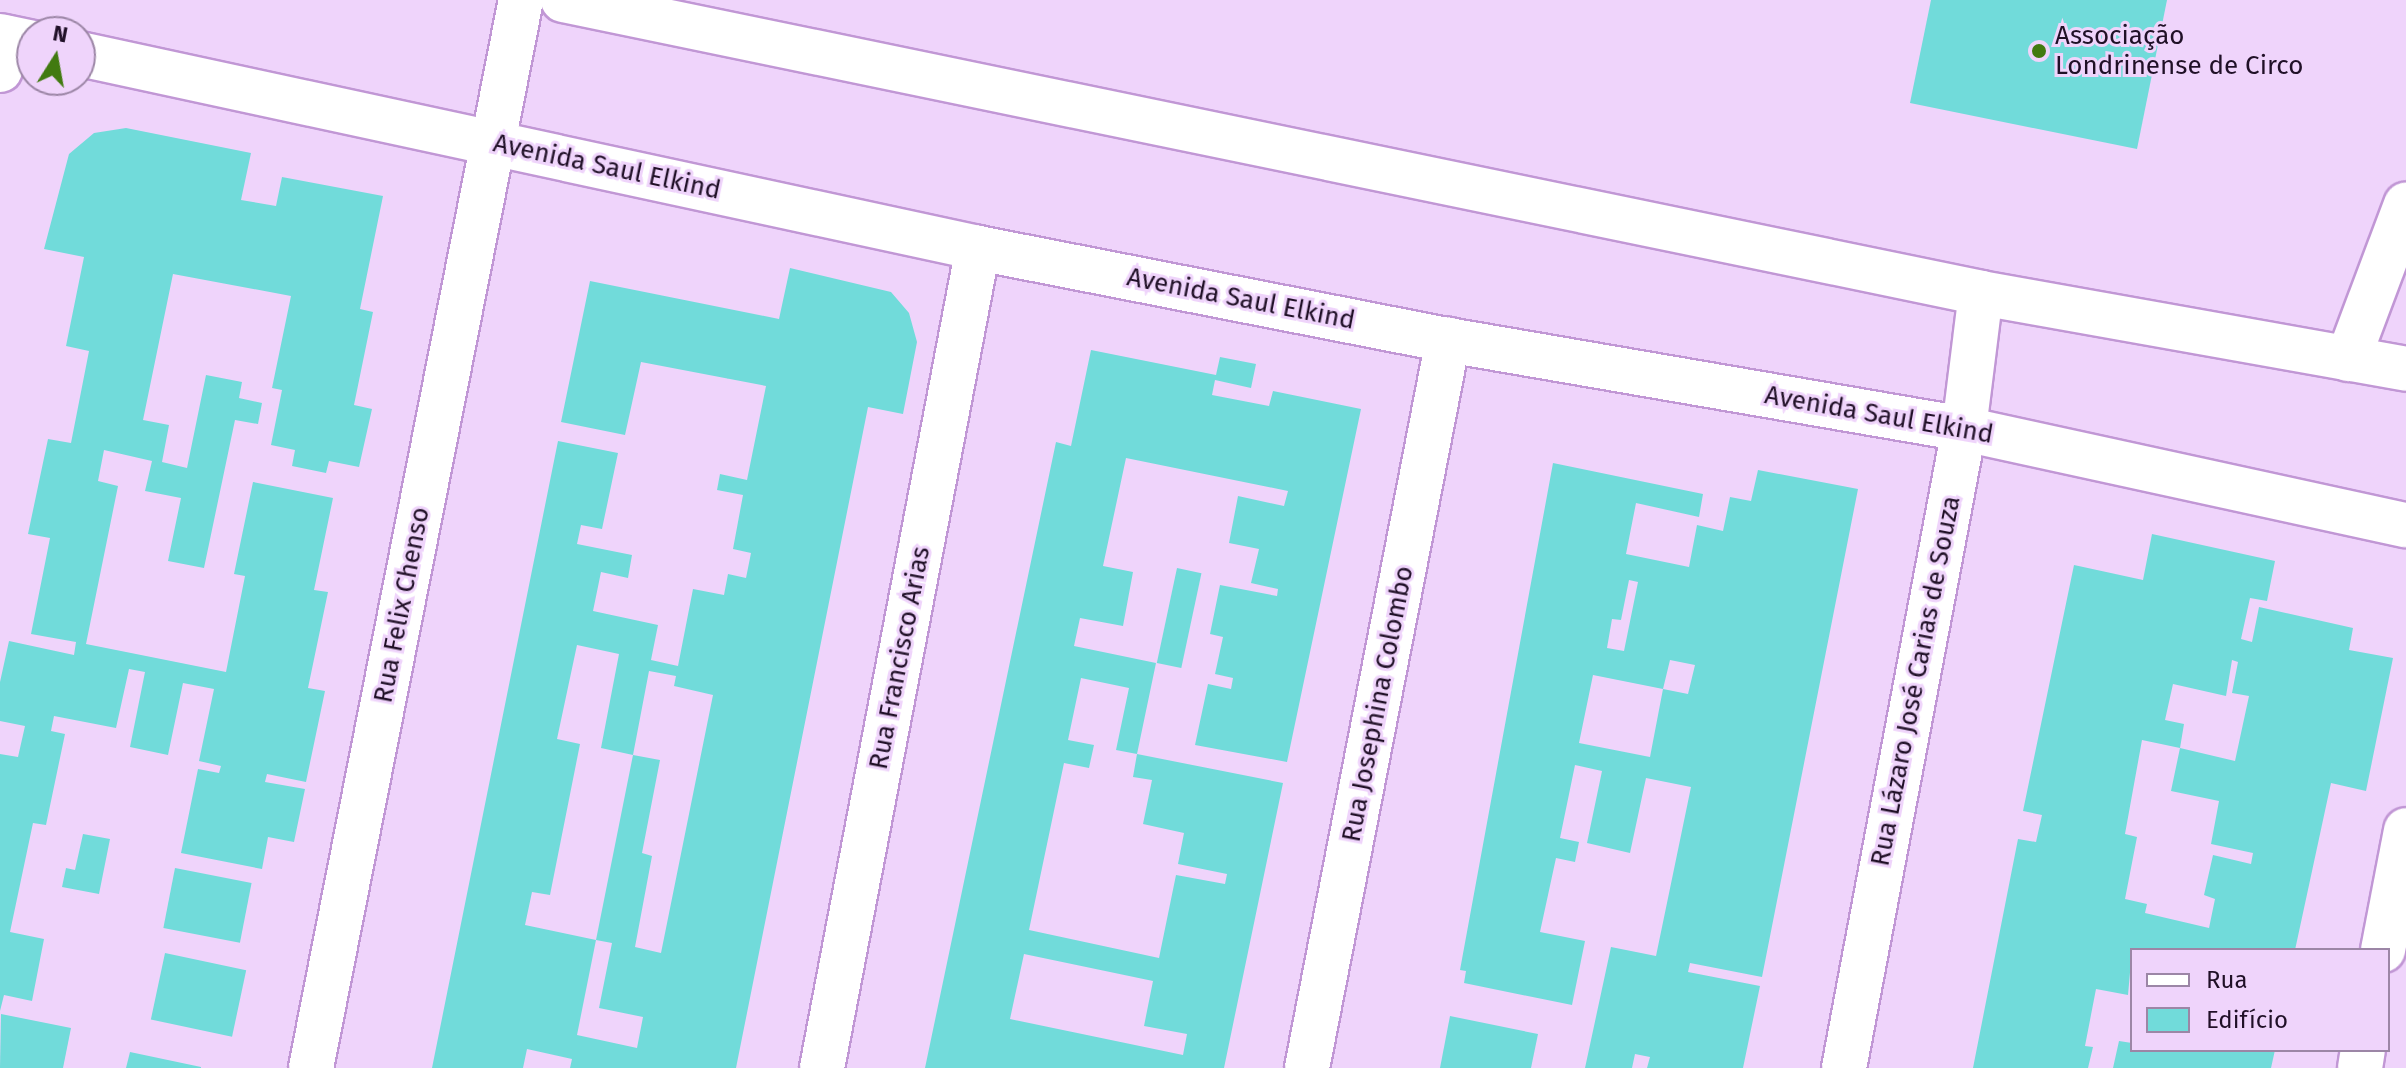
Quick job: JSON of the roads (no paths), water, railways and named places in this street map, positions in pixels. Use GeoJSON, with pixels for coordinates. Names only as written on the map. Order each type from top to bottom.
{"type":"FeatureCollection","features":[{"type":"Feature","properties":{"kind":"main road","name":"Rua Felix Chenso"},"geometry":{"type":"LineString","coordinates":[[311,1068],[521,0]]}},
{"type":"Feature","properties":{"kind":"main road"},"geometry":{"type":"LineString","coordinates":[[563,0],[1981,293],[2406,369]]}},
{"type":"Feature","properties":{"kind":"main road","name":"Avenida Saul Elkind"},"geometry":{"type":"LineString","coordinates":[[96,57],[978,248],[1448,340],[1964,429],[2406,525]]}},
{"type":"Feature","properties":{"kind":"main road"},"geometry":{"type":"LineString","coordinates":[[2348,359],[2406,205]]}},
{"type":"Feature","properties":{"kind":"main road","name":"Rua Francisco Arias"},"geometry":{"type":"LineString","coordinates":[[822,1068],[978,248]]}},
{"type":"Feature","properties":{"kind":"main road","name":"Rua Lázaro José Carias de Souza"},"geometry":{"type":"LineString","coordinates":[[1844,1068],[1964,429],[1981,293]]}},
{"type":"Feature","properties":{"kind":"main road","name":"Rua Josephina Colombo"},"geometry":{"type":"LineString","coordinates":[[1307,1068],[1448,340]]}},
{"type":"Feature","properties":{"kind":"main road"},"geometry":{"type":"LineString","coordinates":[[2383,948],[2406,830]]}},
{"type":"Feature","properties":{"kind":"place","name":"Associação Londrinense de Circo"},"geometry":{"type":"Point","coordinates":[2039,51]}}]}
